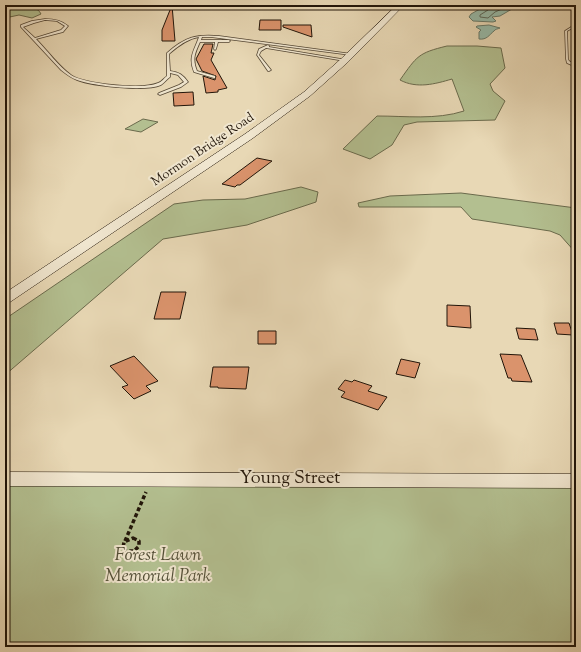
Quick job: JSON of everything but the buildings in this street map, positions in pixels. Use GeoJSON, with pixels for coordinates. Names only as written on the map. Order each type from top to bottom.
{"type":"FeatureCollection","features":[{"type":"Feature","properties":{"kind":"main road","name":"Mormon Bridge Road"},"geometry":{"type":"LineString","coordinates":[[5,298],[249,136],[307,94],[348,57],[401,5]]}},
{"type":"Feature","properties":{"kind":"main road","name":"Young Street"},"geometry":{"type":"LineString","coordinates":[[5,479],[576,481]]}},
{"type":"Feature","properties":{"kind":"lane"},"geometry":{"type":"LineString","coordinates":[[35,39],[62,31],[67,26],[53,20],[40,20],[22,27],[65,72],[80,81],[101,85],[146,86],[160,83],[169,76],[168,54],[179,43],[201,36],[215,36],[272,44],[348,57]]}},
{"type":"Feature","properties":{"kind":"lane"},"geometry":{"type":"LineString","coordinates":[[576,25],[566,31],[567,59],[568,62],[576,66]]}},
{"type":"Feature","properties":{"kind":"lane"},"geometry":{"type":"LineString","coordinates":[[201,36],[191,58],[192,66],[196,72],[214,77]]}},
{"type":"Feature","properties":{"kind":"lane"},"geometry":{"type":"LineString","coordinates":[[229,39],[235,42]]}},
{"type":"Feature","properties":{"kind":"lane"},"geometry":{"type":"LineString","coordinates":[[200,41],[235,42],[348,57]]}},
{"type":"Feature","properties":{"kind":"lane"},"geometry":{"type":"LineString","coordinates":[[216,49],[217,41]]}},
{"type":"Feature","properties":{"kind":"lane"},"geometry":{"type":"LineString","coordinates":[[269,70],[258,55],[260,50],[272,44]]}},
{"type":"Feature","properties":{"kind":"lane"},"geometry":{"type":"LineString","coordinates":[[160,94],[186,82],[181,75],[175,72],[170,72]]}},
{"type":"Feature","properties":{"kind":"path"},"geometry":{"type":"LineString","coordinates":[[125,541],[135,539],[139,541],[139,546],[134,551],[126,551],[123,545],[146,492]]}},
{"type":"Feature","properties":{"kind":"green space"},"geometry":{"type":"Polygon","coordinates":[[[5,6],[30,6],[38,10],[41,14],[32,18],[19,15],[5,18],[5,6]]]}},
{"type":"Feature","properties":{"kind":"green space"},"geometry":{"type":"Polygon","coordinates":[[[447,46],[501,48],[505,68],[490,84],[493,91],[505,101],[495,120],[417,122],[404,125],[392,145],[370,159],[343,149],[377,116],[432,117],[464,111],[452,79],[426,85],[406,83],[400,80],[410,66],[419,57],[430,51],[447,46]]]}},
{"type":"Feature","properties":{"kind":"green space"},"geometry":{"type":"Polygon","coordinates":[[[143,119],[158,122],[141,132],[125,129],[143,119]]]}},
{"type":"Feature","properties":{"kind":"green space"},"geometry":{"type":"Polygon","coordinates":[[[301,187],[318,192],[316,202],[247,225],[163,239],[5,375],[5,319],[174,204],[203,200],[245,199],[301,187]]]}},
{"type":"Feature","properties":{"kind":"green space"},"geometry":{"type":"Polygon","coordinates":[[[461,193],[576,208],[576,253],[560,235],[550,231],[472,219],[461,207],[359,207],[358,203],[390,196],[461,193]]]}},
{"type":"Feature","properties":{"kind":"green space","name":"Forest Lawn Memorial Park"},"geometry":{"type":"Polygon","coordinates":[[[5,485],[576,487],[576,647],[5,647],[5,485]]]}},
{"type":"Feature","properties":{"kind":"water"},"geometry":{"type":"Polygon","coordinates":[[[487,5],[517,6],[500,16],[492,17],[496,21],[493,22],[473,21],[469,17],[471,14],[487,5]]]}},
{"type":"Feature","properties":{"kind":"water"},"geometry":{"type":"Polygon","coordinates":[[[489,25],[500,28],[495,30],[486,38],[479,39],[479,32],[481,30],[476,27],[489,25]]]}}]}
